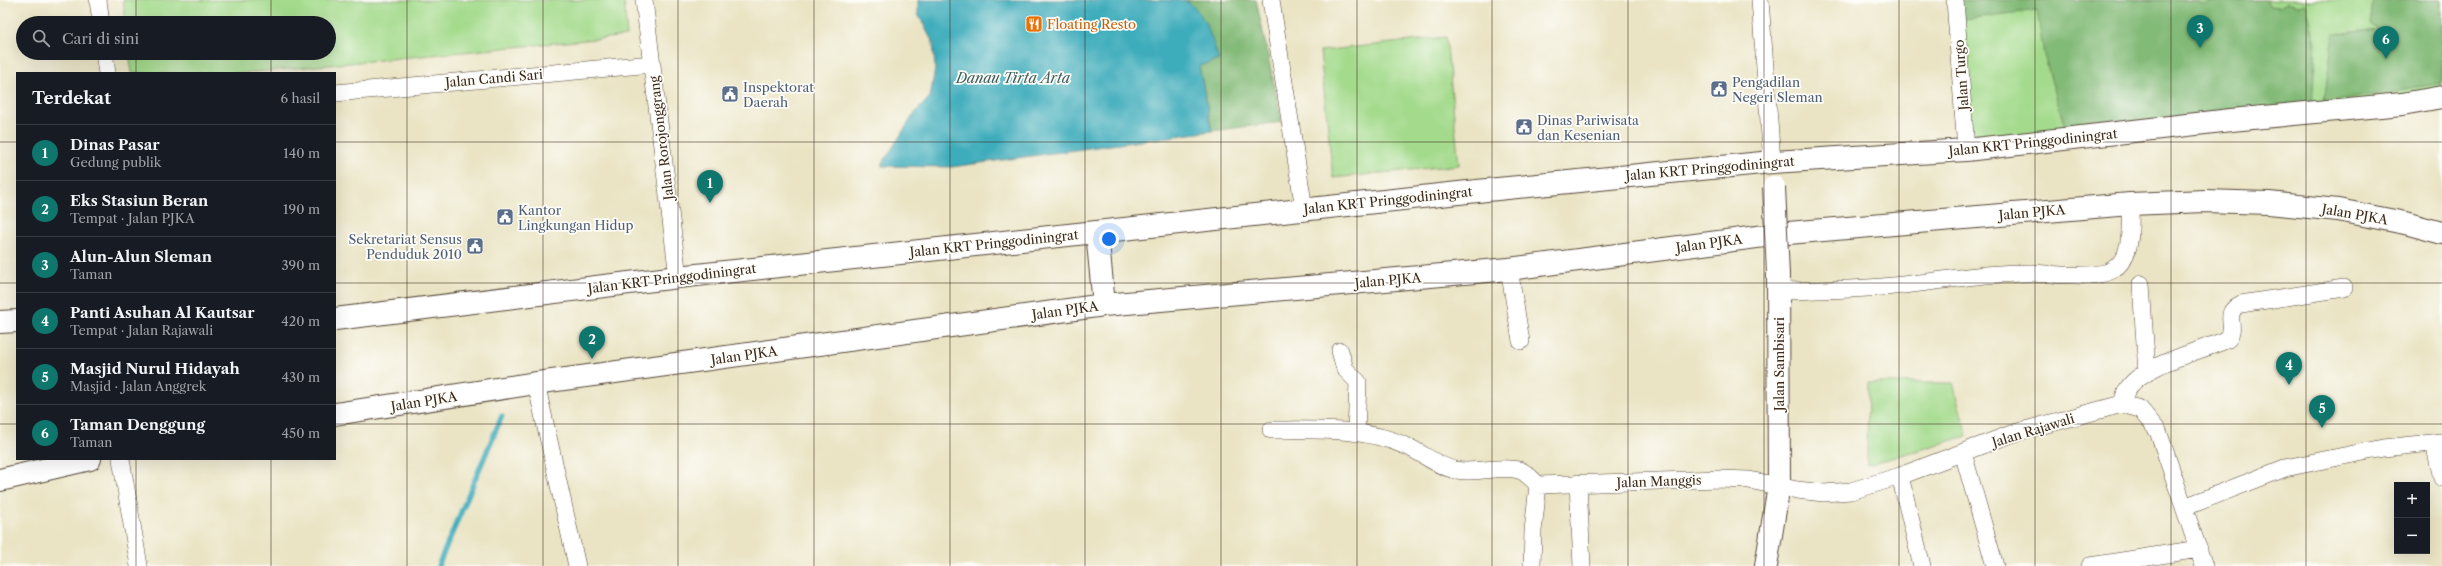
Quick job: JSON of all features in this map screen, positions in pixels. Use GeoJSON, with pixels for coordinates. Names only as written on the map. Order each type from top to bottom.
{"type":"FeatureCollection","features":[{"type":"Feature","properties":{"kind":"main road","name":"Jalan KRT Pringgodiningrat"},"geometry":{"type":"LineString","coordinates":[[336,319],[678,277],[1304,209],[1772,162],[1966,150],[2216,122],[2402,104],[2442,97]]}},
{"type":"Feature","properties":{"kind":"main road","name":"Jalan Sambisari"},"geometry":{"type":"LineString","coordinates":[[1766,566],[1779,485],[1779,283],[1772,162]]}},
{"type":"Feature","properties":{"kind":"main road","name":"Jalan PJKA"},"geometry":{"type":"LineString","coordinates":[[336,414],[536,383],[1104,305],[1509,269],[1788,233],[2130,204],[2205,201],[2277,204],[2338,210],[2405,223],[2442,233]]}},
{"type":"Feature","properties":{"kind":"main road"},"geometry":{"type":"LineString","coordinates":[[1097,232],[1104,305]]}},
{"type":"Feature","properties":{"kind":"main road"},"geometry":{"type":"LineString","coordinates":[[0,322],[16,321]]}},
{"type":"Feature","properties":{"kind":"main road"},"geometry":{"type":"LineString","coordinates":[[0,480],[86,460]]}},
{"type":"Feature","properties":{"kind":"street"},"geometry":{"type":"LineString","coordinates":[[98,0],[100,16]]}},
{"type":"Feature","properties":{"kind":"street","name":"Jalan Rorojonggrang"},"geometry":{"type":"LineString","coordinates":[[644,0],[678,277]]}},
{"type":"Feature","properties":{"kind":"street"},"geometry":{"type":"LineString","coordinates":[[1271,0],[1304,209]]}},
{"type":"Feature","properties":{"kind":"street"},"geometry":{"type":"LineString","coordinates":[[1760,0],[1772,162]]}},
{"type":"Feature","properties":{"kind":"street","name":"Jalan Turgo"},"geometry":{"type":"LineString","coordinates":[[1956,0],[1966,150]]}},
{"type":"Feature","properties":{"kind":"street"},"geometry":{"type":"LineString","coordinates":[[105,60],[107,72]]}},
{"type":"Feature","properties":{"kind":"street","name":"Jalan Candi Sari"},"geometry":{"type":"LineString","coordinates":[[336,93],[652,64]]}},
{"type":"Feature","properties":{"kind":"street"},"geometry":{"type":"LineString","coordinates":[[1779,283],[1882,287],[2028,273],[2080,275],[2106,273],[2112,270],[2126,256],[2130,233],[2130,204]]}},
{"type":"Feature","properties":{"kind":"street"},"geometry":{"type":"LineString","coordinates":[[1509,269],[1521,341]]}},
{"type":"Feature","properties":{"kind":"street"},"geometry":{"type":"LineString","coordinates":[[2141,284],[2147,373]]}},
{"type":"Feature","properties":{"kind":"street"},"geometry":{"type":"LineString","coordinates":[[2204,566],[2158,431],[2140,409],[2122,404],[2128,388],[2136,378],[2228,338],[2232,329],[2232,311],[2242,304],[2344,288]]}},
{"type":"Feature","properties":{"kind":"street"},"geometry":{"type":"LineString","coordinates":[[1340,351],[1345,369],[1358,382],[1356,433]]}},
{"type":"Feature","properties":{"kind":"street"},"geometry":{"type":"LineString","coordinates":[[536,383],[577,566]]}},
{"type":"Feature","properties":{"kind":"street","name":"Jalan Rajawali"},"geometry":{"type":"LineString","coordinates":[[1779,485],[1797,490],[1824,493],[1851,491],[1900,476],[2014,433],[2122,404]]}},
{"type":"Feature","properties":{"kind":"street"},"geometry":{"type":"LineString","coordinates":[[1270,430],[1334,430],[1356,433],[1406,446],[1433,463],[1454,470],[1472,472],[1519,470],[1538,485],[1532,531],[1532,566]]}},
{"type":"Feature","properties":{"kind":"street"},"geometry":{"type":"LineString","coordinates":[[2185,507],[2285,468],[2383,448],[2438,443],[2442,478]]}},
{"type":"Feature","properties":{"kind":"street"},"geometry":{"type":"LineString","coordinates":[[1963,453],[1995,566]]}},
{"type":"Feature","properties":{"kind":"street"},"geometry":{"type":"LineString","coordinates":[[121,460],[138,566]]}},
{"type":"Feature","properties":{"kind":"street"},"geometry":{"type":"LineString","coordinates":[[1900,476],[1922,566]]}},
{"type":"Feature","properties":{"kind":"street","name":"Jalan Manggis"},"geometry":{"type":"LineString","coordinates":[[1538,485],[1720,479],[1749,480],[1779,485]]}},
{"type":"Feature","properties":{"kind":"street"},"geometry":{"type":"LineString","coordinates":[[1578,483],[1582,566]]}},
{"type":"Feature","properties":{"kind":"street"},"geometry":{"type":"LineString","coordinates":[[2090,566],[2115,564],[2199,549]]}},
{"type":"Feature","properties":{"kind":"green space"},"geometry":{"type":"Polygon","coordinates":[[[123,0],[624,0],[627,36],[256,72],[132,72],[130,60],[336,60],[336,16],[125,16],[123,0]]]}},
{"type":"Feature","properties":{"kind":"green space"},"geometry":{"type":"Polygon","coordinates":[[[1183,0],[1256,0],[1282,122],[1212,131],[1199,66],[1219,60],[1189,2],[1183,0]]]}},
{"type":"Feature","properties":{"kind":"green space"},"geometry":{"type":"Polygon","coordinates":[[[1955,0],[2442,0],[2442,97],[1966,150],[1955,0]]]}},
{"type":"Feature","properties":{"kind":"green space"},"geometry":{"type":"Polygon","coordinates":[[[1955,0],[2194,0],[2202,4],[2214,1],[2266,0],[2270,6],[2280,7],[2288,3],[2298,6],[2306,4],[2316,44],[2312,106],[2066,131],[2044,55],[2037,10],[1957,20],[1955,0]]]}},
{"type":"Feature","properties":{"kind":"green space"},"geometry":{"type":"Polygon","coordinates":[[[2373,0],[2442,0],[2442,83],[2324,103],[2333,34],[2379,29],[2370,24],[2373,0]]]}},
{"type":"Feature","properties":{"kind":"green space"},"geometry":{"type":"Polygon","coordinates":[[[1446,37],[1459,165],[1333,178],[1320,51],[1446,37]]]}},
{"type":"Feature","properties":{"kind":"green space"},"geometry":{"type":"Polygon","coordinates":[[[1868,383],[1953,383],[1967,436],[1867,465],[1868,383]]]}},
{"type":"Feature","properties":{"kind":"water","name":"Danau Tirta Arta"},"geometry":{"type":"Polygon","coordinates":[[[918,0],[1183,0],[1191,4],[1202,17],[1207,26],[1219,60],[1199,66],[1212,131],[952,167],[881,166],[914,114],[930,97],[935,69],[933,43],[918,14],[918,0]]]}},
{"type":"Feature","properties":{"kind":"waterway"},"geometry":{"type":"LineString","coordinates":[[438,566],[502,416]]}},
{"type":"Feature","properties":{"kind":"place","name":"Floating Resto"},"geometry":{"type":"Point","coordinates":[1034,24]}},
{"type":"Feature","properties":{"kind":"place","name":"Alun-Alun Sleman"},"geometry":{"type":"Point","coordinates":[2200,48]}},
{"type":"Feature","properties":{"kind":"place","name":"Taman Denggung"},"geometry":{"type":"Point","coordinates":[2386,59]}},
{"type":"Feature","properties":{"kind":"place","name":"Pengadilan Negeri Sleman"},"geometry":{"type":"Point","coordinates":[1719,89]}},
{"type":"Feature","properties":{"kind":"place","name":"Inspektorat Daerah"},"geometry":{"type":"Point","coordinates":[730,94]}},
{"type":"Feature","properties":{"kind":"place","name":"Dinas Pariwisata dan Kesenian"},"geometry":{"type":"Point","coordinates":[1524,127]}},
{"type":"Feature","properties":{"kind":"place","name":"Dinas Pasar"},"geometry":{"type":"Point","coordinates":[710,203]}},
{"type":"Feature","properties":{"kind":"place","name":"Kantor Lingkungan Hidup"},"geometry":{"type":"Point","coordinates":[505,217]}},
{"type":"Feature","properties":{"kind":"place","name":"Sekretariat Sensus Penduduk 2010"},"geometry":{"type":"Point","coordinates":[475,246]}},
{"type":"Feature","properties":{"kind":"place","name":"Eks Stasiun Beran"},"geometry":{"type":"Point","coordinates":[592,359]}},
{"type":"Feature","properties":{"kind":"place","name":"Panti Asuhan Al Kautsar"},"geometry":{"type":"Point","coordinates":[2289,385]}},
{"type":"Feature","properties":{"kind":"place","name":"Masjid Nurul Hidayah"},"geometry":{"type":"Point","coordinates":[2322,428]}}]}
